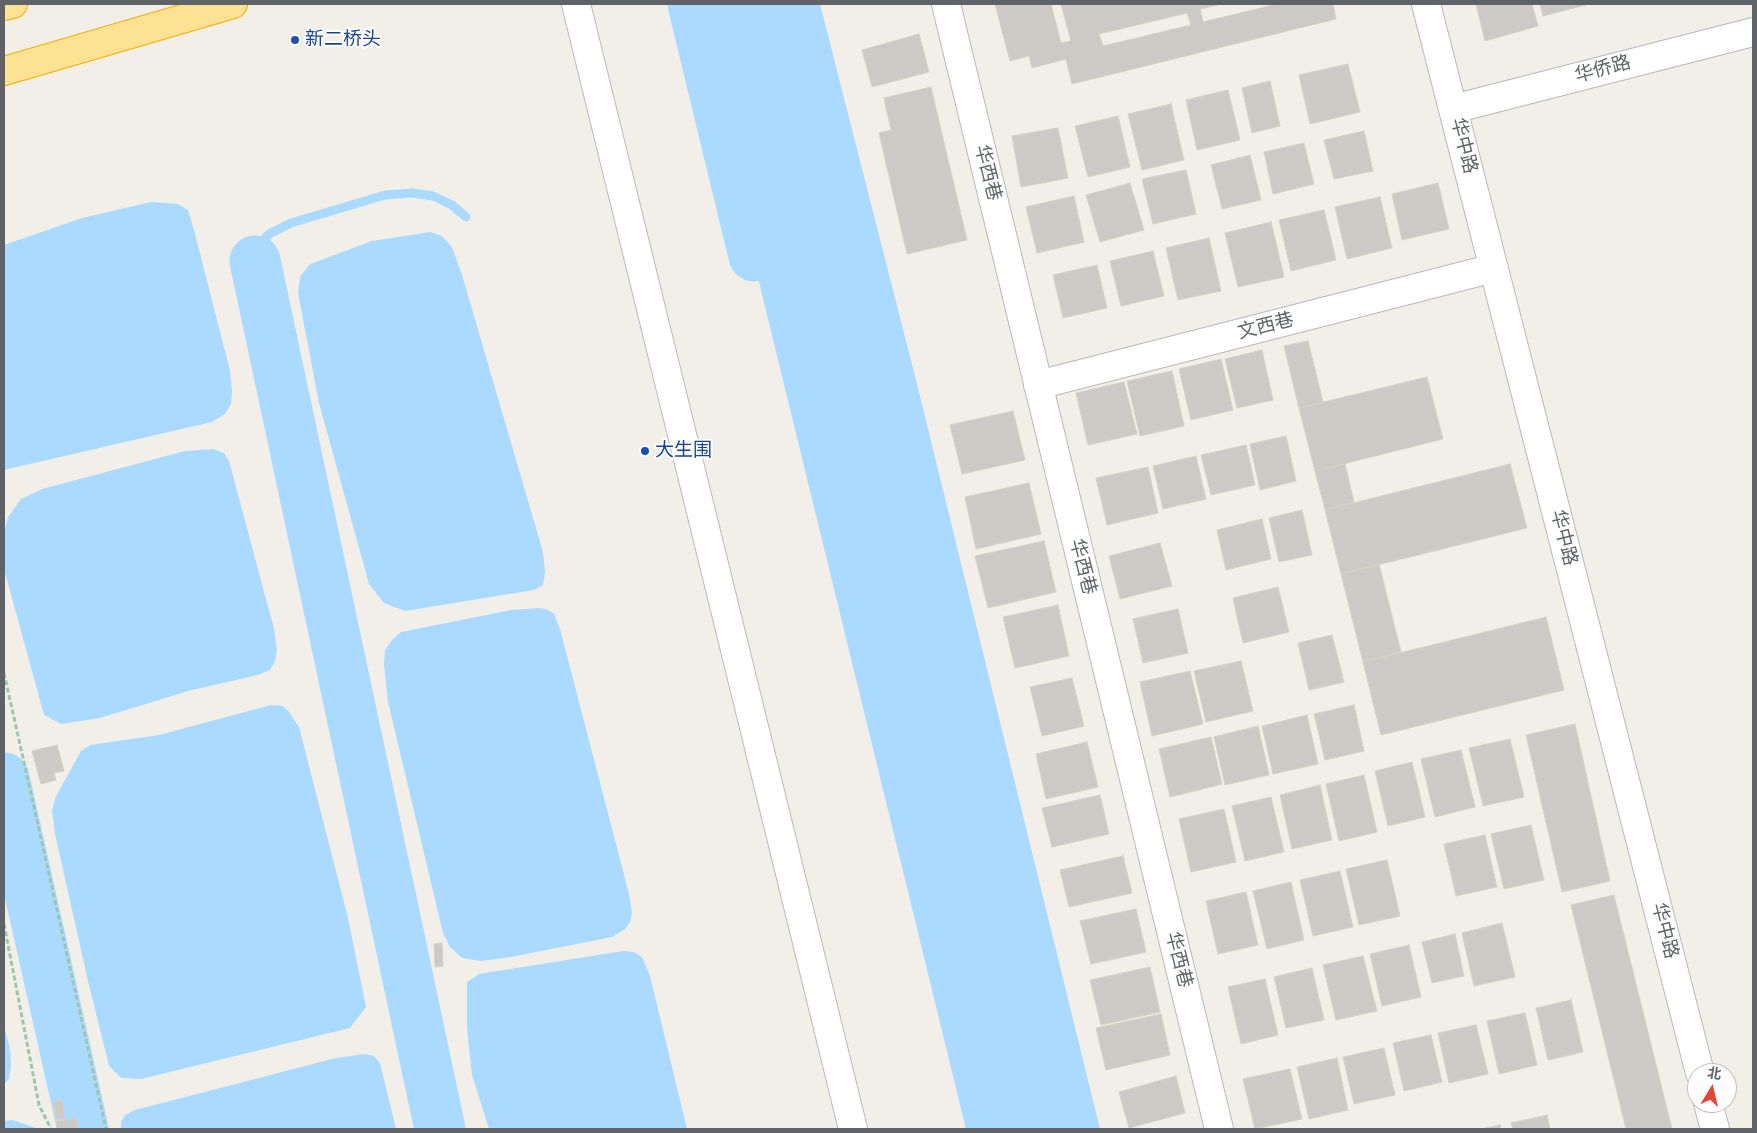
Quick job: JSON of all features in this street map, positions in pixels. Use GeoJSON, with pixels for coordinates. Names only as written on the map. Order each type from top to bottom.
{"type":"FeatureCollection","features":[{"type":"Feature","properties":{"kind":"highway"},"geometry":{"type":"LineString","coordinates":[[4,6],[13,4]]}},
{"type":"Feature","properties":{"kind":"highway"},"geometry":{"type":"LineString","coordinates":[[4,71],[233,4]]}},
{"type":"Feature","properties":{"kind":"street"},"geometry":{"type":"LineString","coordinates":[[576,4],[854,1129]]}},
{"type":"Feature","properties":{"kind":"street","name":"华西巷"},"geometry":{"type":"LineString","coordinates":[[946,4],[1219,1129]]}},
{"type":"Feature","properties":{"kind":"street","name":"华中路"},"geometry":{"type":"LineString","coordinates":[[1426,4],[1697,1063]]}},
{"type":"Feature","properties":{"kind":"street","name":"华侨路"},"geometry":{"type":"LineString","coordinates":[[1454,109],[1753,32]]}},
{"type":"Feature","properties":{"kind":"street","name":"文西巷"},"geometry":{"type":"LineString","coordinates":[[1038,386],[1494,268]]}},
{"type":"Feature","properties":{"kind":"street"},"geometry":{"type":"LineString","coordinates":[[1711,1113],[1715,1129]]}},
{"type":"Feature","properties":{"kind":"path"},"geometry":{"type":"LineString","coordinates":[[4,672],[106,1129]]}},
{"type":"Feature","properties":{"kind":"path"},"geometry":{"type":"LineString","coordinates":[[4,924],[39,1104],[51,1129]]}},
{"type":"Feature","properties":{"kind":"water"},"geometry":{"type":"Polygon","coordinates":[[[684,4],[820,4],[917,384],[1100,1129],[966,1129],[737,192],[742,173],[684,4]]]}},
{"type":"Feature","properties":{"kind":"water"},"geometry":{"type":"Polygon","coordinates":[[[151,202],[178,204],[188,210],[230,371],[231,404],[225,414],[212,422],[4,470],[4,245],[82,218],[151,202]]]}},
{"type":"Feature","properties":{"kind":"water"},"geometry":{"type":"Polygon","coordinates":[[[430,232],[442,236],[452,247],[462,275],[543,552],[545,572],[543,585],[534,590],[405,611],[384,603],[369,584],[319,403],[298,293],[300,277],[310,264],[372,241],[430,232]]]}},
{"type":"Feature","properties":{"kind":"water"},"geometry":{"type":"Polygon","coordinates":[[[213,449],[224,453],[229,461],[274,629],[277,650],[275,661],[270,670],[258,675],[188,691],[100,718],[61,724],[44,715],[4,569],[4,533],[8,517],[21,499],[42,489],[185,451],[213,449]]]}},
{"type":"Feature","properties":{"kind":"water"},"geometry":{"type":"Polygon","coordinates":[[[540,608],[554,614],[560,629],[629,894],[632,913],[630,922],[625,929],[612,937],[511,957],[481,961],[462,958],[450,947],[443,933],[388,702],[384,664],[385,650],[401,632],[511,610],[540,608]]]}},
{"type":"Feature","properties":{"kind":"water"},"geometry":{"type":"Polygon","coordinates":[[[271,705],[283,706],[299,727],[348,918],[366,1007],[350,1028],[141,1079],[121,1078],[109,1066],[88,981],[55,834],[52,810],[56,796],[81,751],[90,745],[159,735],[271,705]]]}},
{"type":"Feature","properties":{"kind":"water"},"geometry":{"type":"Polygon","coordinates":[[[623,951],[634,952],[642,957],[650,976],[687,1129],[489,1129],[472,1075],[467,1028],[467,982],[479,974],[623,951]]]}},
{"type":"Feature","properties":{"kind":"water"},"geometry":{"type":"Polygon","coordinates":[[[4,1025],[10,1049],[11,1066],[9,1079],[4,1084],[4,1025]]]}},
{"type":"Feature","properties":{"kind":"water"},"geometry":{"type":"Polygon","coordinates":[[[365,1054],[374,1056],[380,1063],[396,1129],[121,1129],[121,1122],[125,1115],[135,1110],[336,1058],[365,1054]]]}},
{"type":"Feature","properties":{"kind":"water"},"geometry":{"type":"Polygon","coordinates":[[[13,1120],[39,1129],[4,1129],[4,1121],[13,1120]]]}},
{"type":"Feature","properties":{"kind":"building"},"geometry":{"type":"Polygon","coordinates":[[[995,4],[1051,4],[1061,43],[1071,41],[1061,4],[1222,4],[1200,9],[1203,22],[1277,4],[1333,4],[1336,19],[1072,84],[1066,59],[1032,68],[1029,56],[1010,61],[995,4]],[[1187,13],[1099,34],[1103,46],[1191,25],[1187,13]]]}},
{"type":"Feature","properties":{"kind":"building"},"geometry":{"type":"Polygon","coordinates":[[[1476,4],[1532,4],[1538,26],[1485,41],[1476,4]]]}},
{"type":"Feature","properties":{"kind":"building"},"geometry":{"type":"Polygon","coordinates":[[[1540,4],[1589,4],[1543,16],[1540,4]]]}},
{"type":"Feature","properties":{"kind":"building"},"geometry":{"type":"Polygon","coordinates":[[[919,34],[929,72],[872,87],[862,50],[919,34]]]}},
{"type":"Feature","properties":{"kind":"building"},"geometry":{"type":"Polygon","coordinates":[[[1348,64],[1360,112],[1310,124],[1299,75],[1348,64]]]}},
{"type":"Feature","properties":{"kind":"building"},"geometry":{"type":"Polygon","coordinates":[[[1270,81],[1280,126],[1252,133],[1242,88],[1270,81]]]}},
{"type":"Feature","properties":{"kind":"building"},"geometry":{"type":"Polygon","coordinates":[[[931,87],[967,240],[907,254],[879,133],[891,130],[884,98],[931,87]]]}},
{"type":"Feature","properties":{"kind":"building"},"geometry":{"type":"Polygon","coordinates":[[[1228,90],[1240,140],[1197,150],[1186,100],[1228,90]]]}},
{"type":"Feature","properties":{"kind":"building"},"geometry":{"type":"Polygon","coordinates":[[[1171,104],[1184,160],[1142,170],[1128,114],[1171,104]]]}},
{"type":"Feature","properties":{"kind":"building"},"geometry":{"type":"Polygon","coordinates":[[[1118,116],[1130,167],[1088,177],[1075,126],[1118,116]]]}},
{"type":"Feature","properties":{"kind":"building"},"geometry":{"type":"Polygon","coordinates":[[[1058,128],[1068,178],[1021,187],[1012,136],[1058,128]]]}},
{"type":"Feature","properties":{"kind":"building"},"geometry":{"type":"Polygon","coordinates":[[[1364,131],[1373,171],[1334,179],[1324,140],[1364,131]]]}},
{"type":"Feature","properties":{"kind":"building"},"geometry":{"type":"Polygon","coordinates":[[[1304,143],[1314,184],[1273,194],[1264,152],[1304,143]]]}},
{"type":"Feature","properties":{"kind":"building"},"geometry":{"type":"Polygon","coordinates":[[[1250,155],[1261,200],[1222,209],[1211,165],[1250,155]]]}},
{"type":"Feature","properties":{"kind":"building"},"geometry":{"type":"Polygon","coordinates":[[[1186,170],[1196,214],[1153,224],[1142,179],[1186,170]]]}},
{"type":"Feature","properties":{"kind":"building"},"geometry":{"type":"Polygon","coordinates":[[[1130,183],[1144,230],[1100,242],[1086,195],[1130,183]]]}},
{"type":"Feature","properties":{"kind":"building"},"geometry":{"type":"Polygon","coordinates":[[[1438,183],[1449,229],[1402,240],[1392,194],[1438,183]]]}},
{"type":"Feature","properties":{"kind":"building"},"geometry":{"type":"Polygon","coordinates":[[[1074,196],[1084,242],[1037,253],[1026,207],[1074,196]]]}},
{"type":"Feature","properties":{"kind":"building"},"geometry":{"type":"Polygon","coordinates":[[[1380,197],[1392,248],[1347,259],[1335,207],[1380,197]]]}},
{"type":"Feature","properties":{"kind":"building"},"geometry":{"type":"Polygon","coordinates":[[[1324,210],[1336,260],[1291,271],[1279,220],[1324,210]]]}},
{"type":"Feature","properties":{"kind":"building"},"geometry":{"type":"Polygon","coordinates":[[[1271,222],[1284,277],[1238,287],[1225,233],[1271,222]]]}},
{"type":"Feature","properties":{"kind":"building"},"geometry":{"type":"Polygon","coordinates":[[[1209,238],[1221,291],[1178,300],[1166,248],[1209,238]]]}},
{"type":"Feature","properties":{"kind":"building"},"geometry":{"type":"Polygon","coordinates":[[[1153,251],[1164,296],[1121,306],[1110,261],[1153,251]]]}},
{"type":"Feature","properties":{"kind":"building"},"geometry":{"type":"Polygon","coordinates":[[[1097,265],[1107,308],[1063,318],[1053,275],[1097,265]]]}},
{"type":"Feature","properties":{"kind":"building"},"geometry":{"type":"Polygon","coordinates":[[[1308,341],[1323,402],[1299,408],[1284,346],[1308,341]]]}},
{"type":"Feature","properties":{"kind":"building"},"geometry":{"type":"Polygon","coordinates":[[[1262,350],[1273,400],[1237,408],[1225,359],[1262,350]]]}},
{"type":"Feature","properties":{"kind":"building"},"geometry":{"type":"Polygon","coordinates":[[[1221,359],[1233,410],[1191,420],[1179,369],[1221,359]]]}},
{"type":"Feature","properties":{"kind":"building"},"geometry":{"type":"Polygon","coordinates":[[[1172,371],[1184,426],[1140,436],[1127,381],[1172,371]]]}},
{"type":"Feature","properties":{"kind":"building"},"geometry":{"type":"Polygon","coordinates":[[[1427,377],[1443,439],[1315,471],[1299,408],[1427,377]]]}},
{"type":"Feature","properties":{"kind":"building"},"geometry":{"type":"Polygon","coordinates":[[[1124,382],[1137,434],[1088,445],[1076,393],[1124,382]]]}},
{"type":"Feature","properties":{"kind":"building"},"geometry":{"type":"Polygon","coordinates":[[[1013,411],[1025,460],[962,474],[950,425],[1013,411]]]}},
{"type":"Feature","properties":{"kind":"building"},"geometry":{"type":"Polygon","coordinates":[[[1286,436],[1296,481],[1260,490],[1250,444],[1286,436]]]}},
{"type":"Feature","properties":{"kind":"building"},"geometry":{"type":"Polygon","coordinates":[[[1246,445],[1255,485],[1211,495],[1201,455],[1246,445]]]}},
{"type":"Feature","properties":{"kind":"building"},"geometry":{"type":"Polygon","coordinates":[[[1196,456],[1206,499],[1163,509],[1153,466],[1196,456]]]}},
{"type":"Feature","properties":{"kind":"building"},"geometry":{"type":"Polygon","coordinates":[[[1345,464],[1354,502],[1325,510],[1315,471],[1345,464]]]}},
{"type":"Feature","properties":{"kind":"building"},"geometry":{"type":"Polygon","coordinates":[[[1510,464],[1527,528],[1341,574],[1325,510],[1510,464]]]}},
{"type":"Feature","properties":{"kind":"building"},"geometry":{"type":"Polygon","coordinates":[[[1148,467],[1158,513],[1107,525],[1096,478],[1148,467]]]}},
{"type":"Feature","properties":{"kind":"building"},"geometry":{"type":"Polygon","coordinates":[[[1029,483],[1041,534],[976,549],[965,497],[1029,483]]]}},
{"type":"Feature","properties":{"kind":"building"},"geometry":{"type":"Polygon","coordinates":[[[1302,510],[1312,555],[1279,562],[1269,518],[1302,510]]]}},
{"type":"Feature","properties":{"kind":"building"},"geometry":{"type":"Polygon","coordinates":[[[1262,519],[1271,559],[1226,570],[1217,530],[1262,519]]]}},
{"type":"Feature","properties":{"kind":"building"},"geometry":{"type":"Polygon","coordinates":[[[1044,541],[1056,592],[988,608],[975,556],[1044,541]]]}},
{"type":"Feature","properties":{"kind":"building"},"geometry":{"type":"Polygon","coordinates":[[[1160,543],[1172,586],[1120,599],[1109,556],[1160,543]]]}},
{"type":"Feature","properties":{"kind":"building"},"geometry":{"type":"Polygon","coordinates":[[[1379,564],[1401,652],[1363,662],[1341,574],[1379,564]]]}},
{"type":"Feature","properties":{"kind":"building"},"geometry":{"type":"Polygon","coordinates":[[[1278,587],[1289,632],[1243,643],[1233,598],[1278,587]]]}},
{"type":"Feature","properties":{"kind":"building"},"geometry":{"type":"Polygon","coordinates":[[[1058,605],[1069,656],[1015,668],[1003,617],[1058,605]]]}},
{"type":"Feature","properties":{"kind":"building"},"geometry":{"type":"Polygon","coordinates":[[[1178,609],[1188,653],[1143,663],[1133,619],[1178,609]]]}},
{"type":"Feature","properties":{"kind":"building"},"geometry":{"type":"Polygon","coordinates":[[[1546,617],[1564,690],[1381,735],[1363,662],[1546,617]]]}},
{"type":"Feature","properties":{"kind":"building"},"geometry":{"type":"Polygon","coordinates":[[[1332,635],[1344,682],[1309,690],[1298,643],[1332,635]]]}},
{"type":"Feature","properties":{"kind":"building"},"geometry":{"type":"Polygon","coordinates":[[[1241,661],[1253,711],[1206,722],[1194,671],[1241,661]]]}},
{"type":"Feature","properties":{"kind":"building"},"geometry":{"type":"Polygon","coordinates":[[[1190,671],[1203,724],[1152,736],[1140,682],[1190,671]]]}},
{"type":"Feature","properties":{"kind":"building"},"geometry":{"type":"Polygon","coordinates":[[[1072,678],[1084,726],[1042,736],[1030,687],[1072,678]]]}},
{"type":"Feature","properties":{"kind":"building"},"geometry":{"type":"Polygon","coordinates":[[[1354,705],[1364,751],[1325,760],[1314,714],[1354,705]]]}},
{"type":"Feature","properties":{"kind":"building"},"geometry":{"type":"Polygon","coordinates":[[[1307,715],[1318,764],[1273,774],[1262,726],[1307,715]]]}},
{"type":"Feature","properties":{"kind":"building"},"geometry":{"type":"Polygon","coordinates":[[[1575,724],[1610,881],[1562,892],[1526,735],[1575,724]]]}},
{"type":"Feature","properties":{"kind":"building"},"geometry":{"type":"Polygon","coordinates":[[[1258,726],[1269,775],[1225,785],[1214,737],[1258,726]]]}},
{"type":"Feature","properties":{"kind":"building"},"geometry":{"type":"Polygon","coordinates":[[[1211,737],[1222,784],[1170,797],[1159,749],[1211,737]]]}},
{"type":"Feature","properties":{"kind":"building"},"geometry":{"type":"Polygon","coordinates":[[[1510,739],[1524,797],[1483,806],[1469,748],[1510,739]]]}},
{"type":"Feature","properties":{"kind":"building"},"geometry":{"type":"Polygon","coordinates":[[[1087,742],[1098,787],[1046,799],[1036,754],[1087,742]]]}},
{"type":"Feature","properties":{"kind":"building"},"geometry":{"type":"Polygon","coordinates":[[[57,745],[64,771],[54,773],[56,780],[41,784],[32,751],[57,745]]]}},
{"type":"Feature","properties":{"kind":"building"},"geometry":{"type":"Polygon","coordinates":[[[1461,750],[1475,807],[1435,817],[1421,759],[1461,750]]]}},
{"type":"Feature","properties":{"kind":"building"},"geometry":{"type":"Polygon","coordinates":[[[1412,762],[1425,817],[1388,826],[1375,771],[1412,762]]]}},
{"type":"Feature","properties":{"kind":"building"},"geometry":{"type":"Polygon","coordinates":[[[1364,775],[1377,832],[1339,841],[1326,784],[1364,775]]]}},
{"type":"Feature","properties":{"kind":"building"},"geometry":{"type":"Polygon","coordinates":[[[1320,785],[1332,840],[1292,849],[1280,795],[1320,785]]]}},
{"type":"Feature","properties":{"kind":"building"},"geometry":{"type":"Polygon","coordinates":[[[1100,795],[1109,834],[1052,847],[1042,808],[1100,795]]]}},
{"type":"Feature","properties":{"kind":"building"},"geometry":{"type":"Polygon","coordinates":[[[1271,797],[1284,852],[1245,861],[1232,806],[1271,797]]]}},
{"type":"Feature","properties":{"kind":"building"},"geometry":{"type":"Polygon","coordinates":[[[1224,809],[1236,862],[1191,872],[1179,819],[1224,809]]]}},
{"type":"Feature","properties":{"kind":"building"},"geometry":{"type":"Polygon","coordinates":[[[1531,825],[1544,880],[1504,889],[1491,834],[1531,825]]]}},
{"type":"Feature","properties":{"kind":"building"},"geometry":{"type":"Polygon","coordinates":[[[1485,835],[1497,887],[1456,896],[1444,844],[1485,835]]]}},
{"type":"Feature","properties":{"kind":"building"},"geometry":{"type":"Polygon","coordinates":[[[1123,856],[1132,893],[1069,907],[1060,870],[1123,856]]]}},
{"type":"Feature","properties":{"kind":"building"},"geometry":{"type":"Polygon","coordinates":[[[1387,860],[1400,916],[1359,925],[1346,869],[1387,860]]]}},
{"type":"Feature","properties":{"kind":"building"},"geometry":{"type":"Polygon","coordinates":[[[1340,871],[1353,927],[1313,936],[1300,880],[1340,871]]]}},
{"type":"Feature","properties":{"kind":"building"},"geometry":{"type":"Polygon","coordinates":[[[1291,882],[1304,940],[1267,949],[1253,891],[1291,882]]]}},
{"type":"Feature","properties":{"kind":"building"},"geometry":{"type":"Polygon","coordinates":[[[1246,892],[1258,945],[1218,954],[1206,901],[1246,892]]]}},
{"type":"Feature","properties":{"kind":"building"},"geometry":{"type":"Polygon","coordinates":[[[1614,895],[1672,1129],[1626,1129],[1571,905],[1614,895]]]}},
{"type":"Feature","properties":{"kind":"building"},"geometry":{"type":"Polygon","coordinates":[[[1136,909],[1146,952],[1091,964],[1080,921],[1136,909]]]}},
{"type":"Feature","properties":{"kind":"building"},"geometry":{"type":"Polygon","coordinates":[[[1502,923],[1515,977],[1474,986],[1462,933],[1502,923]]]}},
{"type":"Feature","properties":{"kind":"building"},"geometry":{"type":"Polygon","coordinates":[[[1455,934],[1464,976],[1432,983],[1422,942],[1455,934]]]}},
{"type":"Feature","properties":{"kind":"building"},"geometry":{"type":"Polygon","coordinates":[[[442,943],[443,966],[435,967],[434,944],[442,943]]]}},
{"type":"Feature","properties":{"kind":"building"},"geometry":{"type":"Polygon","coordinates":[[[1409,945],[1421,997],[1382,1006],[1370,954],[1409,945]]]}},
{"type":"Feature","properties":{"kind":"building"},"geometry":{"type":"Polygon","coordinates":[[[1363,956],[1377,1011],[1336,1020],[1323,965],[1363,956]]]}},
{"type":"Feature","properties":{"kind":"building"},"geometry":{"type":"Polygon","coordinates":[[[1150,967],[1160,1012],[1101,1025],[1090,980],[1150,967]]]}},
{"type":"Feature","properties":{"kind":"building"},"geometry":{"type":"Polygon","coordinates":[[[1312,968],[1324,1020],[1286,1028],[1274,977],[1312,968]]]}},
{"type":"Feature","properties":{"kind":"building"},"geometry":{"type":"Polygon","coordinates":[[[1265,979],[1278,1035],[1241,1044],[1228,987],[1265,979]]]}},
{"type":"Feature","properties":{"kind":"building"},"geometry":{"type":"Polygon","coordinates":[[[1571,1000],[1583,1052],[1548,1060],[1536,1008],[1571,1000]]]}},
{"type":"Feature","properties":{"kind":"building"},"geometry":{"type":"Polygon","coordinates":[[[1525,1013],[1537,1065],[1499,1074],[1487,1021],[1525,1013]]]}},
{"type":"Feature","properties":{"kind":"building"},"geometry":{"type":"Polygon","coordinates":[[[1161,1014],[1170,1055],[1106,1070],[1096,1028],[1161,1014]]]}},
{"type":"Feature","properties":{"kind":"building"},"geometry":{"type":"Polygon","coordinates":[[[1476,1025],[1488,1074],[1449,1083],[1438,1033],[1476,1025]]]}},
{"type":"Feature","properties":{"kind":"building"},"geometry":{"type":"Polygon","coordinates":[[[1431,1035],[1442,1082],[1404,1091],[1393,1043],[1431,1035]]]}},
{"type":"Feature","properties":{"kind":"building"},"geometry":{"type":"Polygon","coordinates":[[[1384,1048],[1395,1095],[1354,1104],[1343,1057],[1384,1048]]]}},
{"type":"Feature","properties":{"kind":"building"},"geometry":{"type":"Polygon","coordinates":[[[1337,1058],[1348,1110],[1309,1119],[1297,1067],[1337,1058]]]}},
{"type":"Feature","properties":{"kind":"building"},"geometry":{"type":"Polygon","coordinates":[[[1290,1069],[1302,1119],[1255,1129],[1243,1079],[1290,1069]]]}},
{"type":"Feature","properties":{"kind":"building"},"geometry":{"type":"Polygon","coordinates":[[[1176,1076],[1185,1113],[1129,1128],[1119,1092],[1176,1076]]]}},
{"type":"Feature","properties":{"kind":"building"},"geometry":{"type":"Polygon","coordinates":[[[62,1100],[65,1118],[56,1119],[53,1102],[62,1100]]]}},
{"type":"Feature","properties":{"kind":"building"},"geometry":{"type":"Polygon","coordinates":[[[1547,1115],[1550,1129],[1513,1129],[1511,1123],[1547,1115]]]}},
{"type":"Feature","properties":{"kind":"building"},"geometry":{"type":"Polygon","coordinates":[[[77,1118],[78,1129],[57,1129],[56,1121],[77,1118]]]}},
{"type":"Feature","properties":{"kind":"building"},"geometry":{"type":"Polygon","coordinates":[[[1500,1125],[1501,1129],[1481,1129],[1500,1125]]]}},
{"type":"Feature","properties":{"kind":"waterway"},"geometry":{"type":"LineString","coordinates":[[693,4],[754,256]]}},
{"type":"Feature","properties":{"kind":"waterway"},"geometry":{"type":"LineString","coordinates":[[255,261],[259,246],[269,234],[291,223],[385,195],[412,193],[433,196],[452,205],[466,217]]}},
{"type":"Feature","properties":{"kind":"waterway"},"geometry":{"type":"LineString","coordinates":[[255,261],[440,1129]]}},
{"type":"Feature","properties":{"kind":"waterway"},"geometry":{"type":"LineString","coordinates":[[4,778],[83,1129]]}},
{"type":"Feature","properties":{"kind":"place","name":"新二桥头"},"geometry":{"type":"Point","coordinates":[295,40]}},
{"type":"Feature","properties":{"kind":"place","name":"大生围"},"geometry":{"type":"Point","coordinates":[645,451]}}]}
